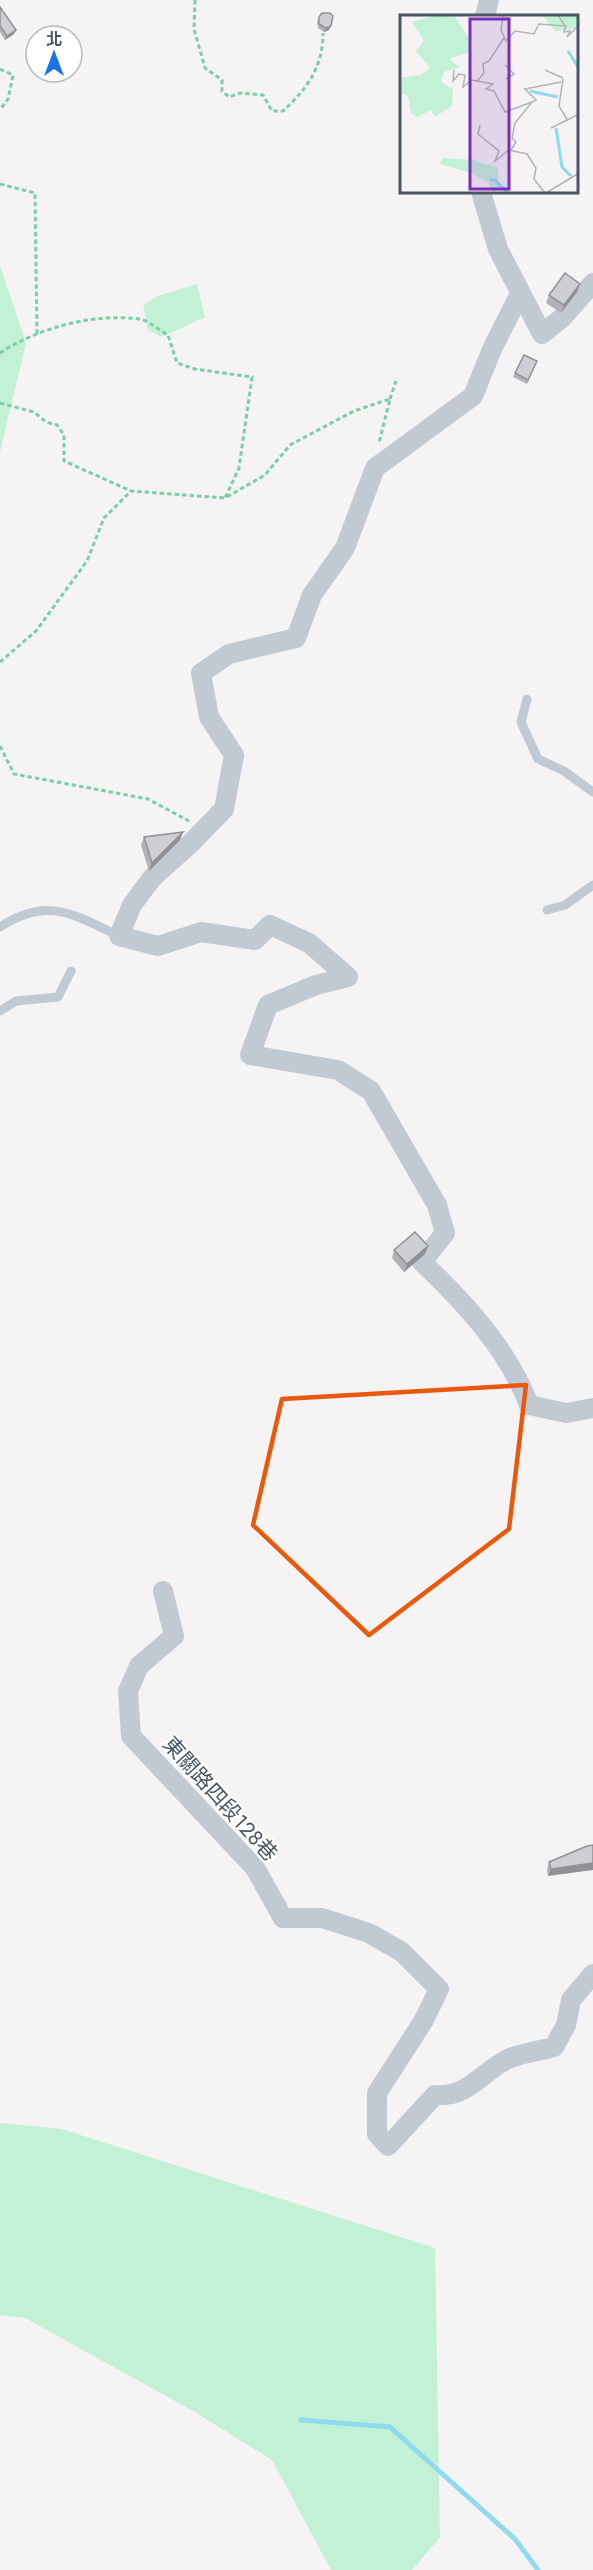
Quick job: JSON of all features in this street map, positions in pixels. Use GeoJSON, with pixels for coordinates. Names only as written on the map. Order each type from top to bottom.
{"type":"FeatureCollection","features":[{"type":"Feature","properties":{"kind":"street"},"geometry":{"type":"LineString","coordinates":[[485,15],[489,0]]}},
{"type":"Feature","properties":{"kind":"street"},"geometry":{"type":"LineString","coordinates":[[482,194],[498,249],[542,334],[563,316],[593,283]]}},
{"type":"Feature","properties":{"kind":"street"},"geometry":{"type":"LineString","coordinates":[[520,294],[493,347],[473,396],[375,468],[345,548],[312,595],[296,638],[229,654],[201,673],[209,717],[234,755],[224,809],[152,878],[132,905],[119,936],[158,946],[201,932],[255,940],[270,925],[309,943],[341,970],[348,977],[315,985],[268,1005],[250,1055],[339,1070],[371,1091],[437,1205],[445,1233],[422,1262],[466,1304],[520,1382],[529,1405],[566,1413],[593,1408]]}},
{"type":"Feature","properties":{"kind":"street","name":"東關路四段128巷"},"geometry":{"type":"LineString","coordinates":[[163,1591],[174,1636],[139,1666],[128,1691],[131,1736],[255,1868],[283,1918],[322,1918],[369,1933],[402,1952],[439,1989],[424,2020],[377,2094],[377,2134],[388,2146],[435,2095],[450,2096],[478,2081],[508,2059],[554,2047],[566,2025],[571,2000],[593,1974]]}},
{"type":"Feature","properties":{"kind":"lane"},"geometry":{"type":"LineString","coordinates":[[527,699],[521,722],[538,759],[564,771],[593,792]]}},
{"type":"Feature","properties":{"kind":"lane"},"geometry":{"type":"LineString","coordinates":[[547,910],[565,905],[593,885]]}},
{"type":"Feature","properties":{"kind":"lane"},"geometry":{"type":"LineString","coordinates":[[0,927],[19,915],[54,909],[83,919],[119,936]]}},
{"type":"Feature","properties":{"kind":"lane"},"geometry":{"type":"LineString","coordinates":[[0,1011],[16,1001],[58,997],[71,971]]}},
{"type":"Feature","properties":{"kind":"path"},"geometry":{"type":"LineString","coordinates":[[195,0],[194,28],[205,68],[222,80],[222,91],[229,97],[240,93],[263,95],[272,111],[283,111],[304,91],[323,55],[323,33]]}},
{"type":"Feature","properties":{"kind":"path"},"geometry":{"type":"LineString","coordinates":[[0,69],[13,75],[8,99],[0,110]]}},
{"type":"Feature","properties":{"kind":"path"},"geometry":{"type":"LineString","coordinates":[[0,184],[35,193],[37,334]]}},
{"type":"Feature","properties":{"kind":"path"},"geometry":{"type":"LineString","coordinates":[[0,353],[17,342],[53,328],[88,321],[141,319],[168,335],[177,363],[195,369],[252,377],[239,468],[225,498]]}},
{"type":"Feature","properties":{"kind":"path"},"geometry":{"type":"LineString","coordinates":[[375,468],[396,381]]}},
{"type":"Feature","properties":{"kind":"path"},"geometry":{"type":"LineString","coordinates":[[0,404],[34,412],[46,422],[57,425],[64,435],[64,461],[131,491],[225,498],[265,475],[290,445],[354,411],[390,399]]}},
{"type":"Feature","properties":{"kind":"path"},"geometry":{"type":"LineString","coordinates":[[0,662],[36,631],[87,561],[104,518],[131,491]]}},
{"type":"Feature","properties":{"kind":"path"},"geometry":{"type":"LineString","coordinates":[[0,746],[14,774],[148,799],[203,829]]}},
{"type":"Feature","properties":{"kind":"highlighted area"},"geometry":{"type":"Polygon","coordinates":[[[526,1385],[509,1529],[369,1635],[253,1525],[282,1399],[526,1385]]]}},
{"type":"Feature","properties":{"kind":"green space"},"geometry":{"type":"Polygon","coordinates":[[[0,266],[26,343],[0,452],[0,266]]]}},
{"type":"Feature","properties":{"kind":"green space"},"geometry":{"type":"Polygon","coordinates":[[[197,284],[205,317],[162,337],[148,330],[143,305],[158,296],[197,284]]]}},
{"type":"Feature","properties":{"kind":"green space"},"geometry":{"type":"Polygon","coordinates":[[[0,2123],[62,2129],[435,2248],[440,2537],[412,2570],[331,2570],[272,2460],[195,2412],[25,2318],[0,2315],[0,2123]]]}},
{"type":"Feature","properties":{"kind":"building"},"geometry":{"type":"Polygon","coordinates":[[[0,7],[16,30],[7,36],[0,26],[0,7]]]}},
{"type":"Feature","properties":{"kind":"building"},"geometry":{"type":"Polygon","coordinates":[[[322,13],[330,13],[333,16],[331,26],[326,28],[319,24],[319,17],[322,13]]]}},
{"type":"Feature","properties":{"kind":"building"},"geometry":{"type":"Polygon","coordinates":[[[565,273],[580,284],[564,305],[549,295],[565,273]]]}},
{"type":"Feature","properties":{"kind":"building"},"geometry":{"type":"Polygon","coordinates":[[[524,355],[537,361],[528,380],[515,373],[524,355]]]}},
{"type":"Feature","properties":{"kind":"building"},"geometry":{"type":"Polygon","coordinates":[[[183,832],[152,863],[144,837],[183,832]]]}},
{"type":"Feature","properties":{"kind":"building"},"geometry":{"type":"Polygon","coordinates":[[[415,1232],[428,1246],[407,1264],[394,1250],[415,1232]]]}},
{"type":"Feature","properties":{"kind":"building"},"geometry":{"type":"Polygon","coordinates":[[[593,1845],[593,1863],[551,1869],[549,1862],[593,1845]]]}},
{"type":"Feature","properties":{"kind":"waterway"},"geometry":{"type":"LineString","coordinates":[[301,2420],[390,2427],[515,2539],[538,2570]]}}]}
